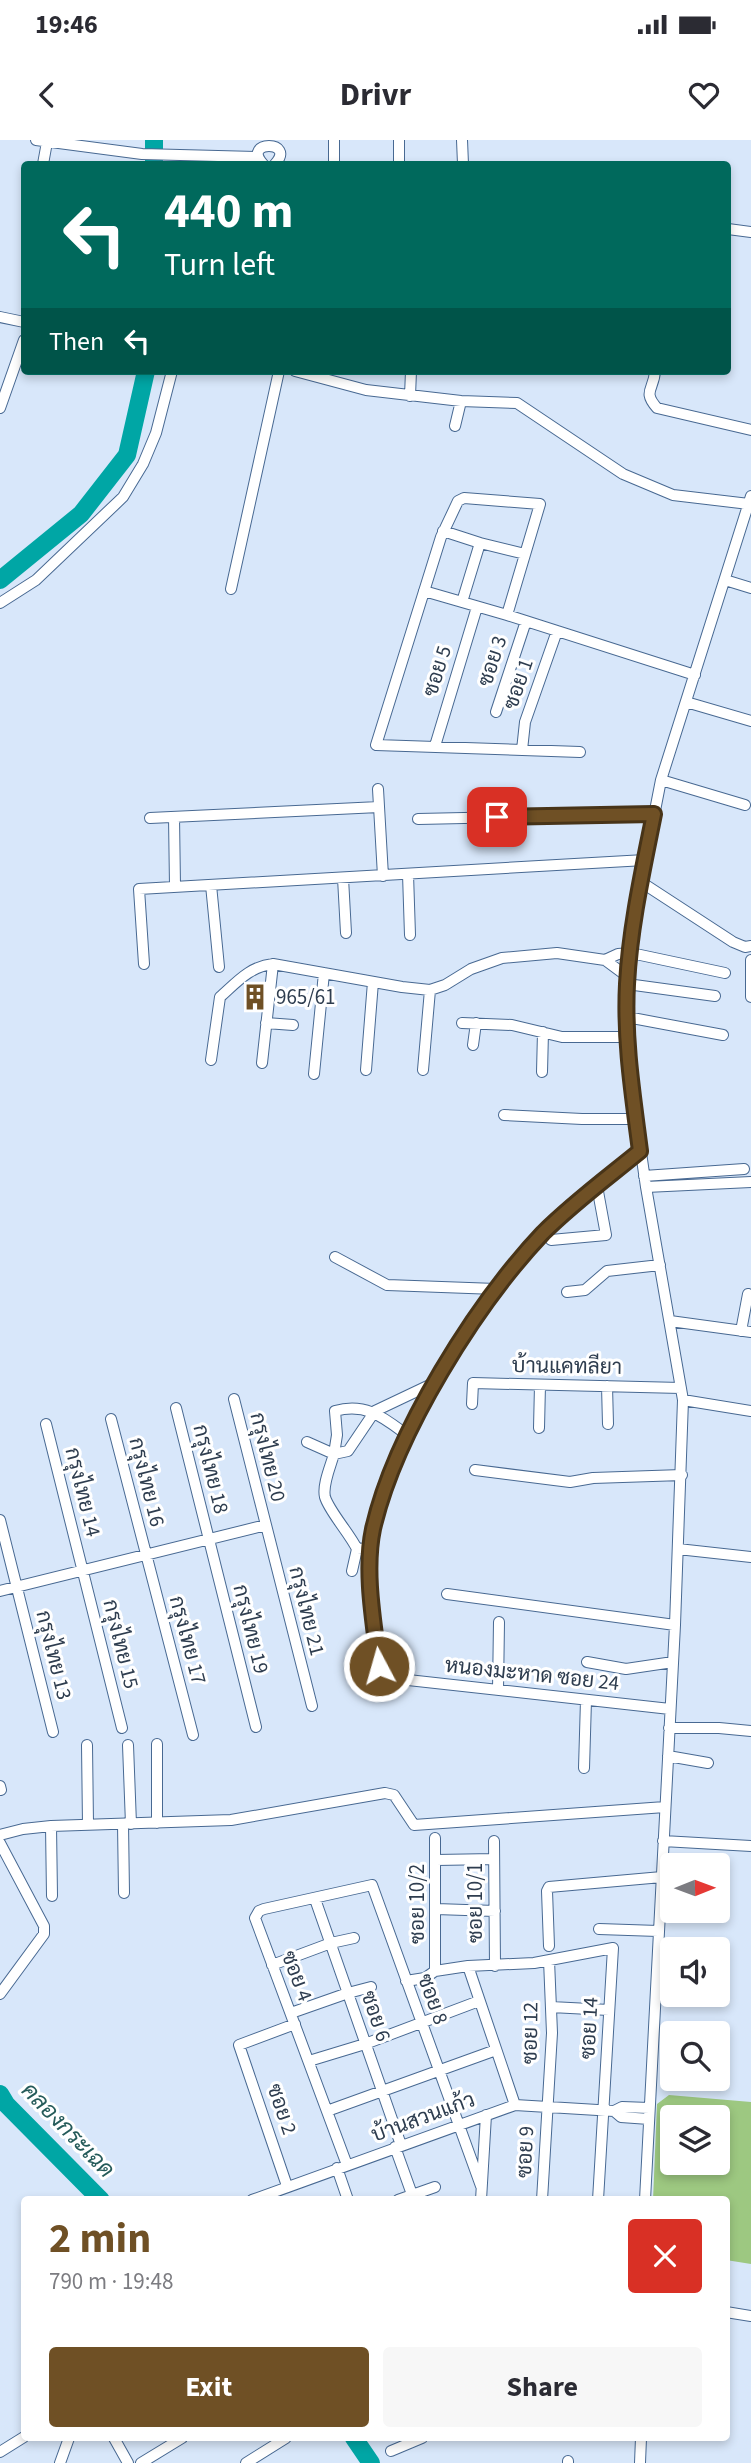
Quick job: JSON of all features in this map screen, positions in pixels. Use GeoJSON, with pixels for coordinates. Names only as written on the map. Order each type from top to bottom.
{"type":"FeatureCollection","features":[{"type":"Feature","properties":{"kind":"street"},"geometry":{"type":"LineString","coordinates":[[334,140],[334,161]]}},
{"type":"Feature","properties":{"kind":"street"},"geometry":{"type":"LineString","coordinates":[[399,140],[399,161]]}},
{"type":"Feature","properties":{"kind":"street"},"geometry":{"type":"LineString","coordinates":[[463,140],[463,161]]}},
{"type":"Feature","properties":{"kind":"street"},"geometry":{"type":"LineString","coordinates":[[43,161],[41,141],[142,154],[260,161],[259,149],[269,142],[280,152],[277,161]]}},
{"type":"Feature","properties":{"kind":"street"},"geometry":{"type":"LineString","coordinates":[[731,229],[751,232]]}},
{"type":"Feature","properties":{"kind":"street"},"geometry":{"type":"LineString","coordinates":[[0,317],[21,321]]}},
{"type":"Feature","properties":{"kind":"street"},"geometry":{"type":"LineString","coordinates":[[0,408],[21,348]]}},
{"type":"Feature","properties":{"kind":"street"},"geometry":{"type":"LineString","coordinates":[[0,603],[36,580],[123,496],[143,464],[156,433],[171,375]]}},
{"type":"Feature","properties":{"kind":"street"},"geometry":{"type":"LineString","coordinates":[[231,589],[277,375]]}},
{"type":"Feature","properties":{"kind":"street"},"geometry":{"type":"LineString","coordinates":[[317,375],[366,390],[461,401],[517,403],[623,474],[673,495],[750,499],[661,780],[641,883],[628,981],[629,1070],[640,1151],[682,1394],[682,1475],[663,1853]]}},
{"type":"Feature","properties":{"kind":"street"},"geometry":{"type":"LineString","coordinates":[[410,396],[411,375]]}},
{"type":"Feature","properties":{"kind":"street"},"geometry":{"type":"LineString","coordinates":[[654,375],[648,392],[649,399],[657,408],[751,430]]}},
{"type":"Feature","properties":{"kind":"street"},"geometry":{"type":"LineString","coordinates":[[455,426],[461,401]]}},
{"type":"Feature","properties":{"kind":"street"},"geometry":{"type":"LineString","coordinates":[[507,615],[540,504],[464,498],[458,501],[443,531],[376,745],[580,752]]}},
{"type":"Feature","properties":{"kind":"street"},"geometry":{"type":"LineString","coordinates":[[443,531],[525,554]]}},
{"type":"Feature","properties":{"kind":"street"},"geometry":{"type":"LineString","coordinates":[[462,602],[480,542]]}},
{"type":"Feature","properties":{"kind":"street"},"geometry":{"type":"LineString","coordinates":[[726,580],[751,588]]}},
{"type":"Feature","properties":{"kind":"street"},"geometry":{"type":"LineString","coordinates":[[424,591],[695,675]]}},
{"type":"Feature","properties":{"kind":"street","name":"ซอย 5"},"geometry":{"type":"LineString","coordinates":[[435,746],[477,607]]}},
{"type":"Feature","properties":{"kind":"street","name":"ซอย 3"},"geometry":{"type":"LineString","coordinates":[[496,712],[526,621]]}},
{"type":"Feature","properties":{"kind":"street","name":"ซอย 1"},"geometry":{"type":"LineString","coordinates":[[522,750],[525,722],[557,631]]}},
{"type":"Feature","properties":{"kind":"street"},"geometry":{"type":"LineString","coordinates":[[686,702],[751,720]]}},
{"type":"Feature","properties":{"kind":"street"},"geometry":{"type":"LineString","coordinates":[[661,780],[744,805]]}},
{"type":"Feature","properties":{"kind":"street"},"geometry":{"type":"LineString","coordinates":[[378,789],[383,876]]}},
{"type":"Feature","properties":{"kind":"street"},"geometry":{"type":"LineString","coordinates":[[150,818],[379,807]]}},
{"type":"Feature","properties":{"kind":"street"},"geometry":{"type":"LineString","coordinates":[[418,819],[654,814]]}},
{"type":"Feature","properties":{"kind":"street"},"geometry":{"type":"LineString","coordinates":[[174,817],[175,886]]}},
{"type":"Feature","properties":{"kind":"street"},"geometry":{"type":"LineString","coordinates":[[144,964],[139,889],[645,860]]}},
{"type":"Feature","properties":{"kind":"street"},"geometry":{"type":"LineString","coordinates":[[408,874],[410,935]]}},
{"type":"Feature","properties":{"kind":"street"},"geometry":{"type":"LineString","coordinates":[[343,878],[346,933]]}},
{"type":"Feature","properties":{"kind":"street"},"geometry":{"type":"LineString","coordinates":[[641,883],[733,942],[745,947],[751,946]]}},
{"type":"Feature","properties":{"kind":"street"},"geometry":{"type":"LineString","coordinates":[[211,884],[219,967]]}},
{"type":"Feature","properties":{"kind":"street"},"geometry":{"type":"LineString","coordinates":[[211,1060],[220,997],[254,968],[273,964],[430,990],[445,985],[471,969],[502,958],[536,954],[557,953],[605,960],[618,954],[631,953],[725,973]]}},
{"type":"Feature","properties":{"kind":"street"},"geometry":{"type":"LineString","coordinates":[[605,960],[628,981],[715,996]]}},
{"type":"Feature","properties":{"kind":"street"},"geometry":{"type":"LineString","coordinates":[[751,960],[751,998]]}},
{"type":"Feature","properties":{"kind":"street"},"geometry":{"type":"LineString","coordinates":[[262,1063],[273,964]]}},
{"type":"Feature","properties":{"kind":"street"},"geometry":{"type":"LineString","coordinates":[[314,1074],[324,973]]}},
{"type":"Feature","properties":{"kind":"street"},"geometry":{"type":"LineString","coordinates":[[366,1070],[373,982]]}},
{"type":"Feature","properties":{"kind":"street"},"geometry":{"type":"LineString","coordinates":[[423,1070],[430,990]]}},
{"type":"Feature","properties":{"kind":"street"},"geometry":{"type":"LineString","coordinates":[[627,1017],[723,1035]]}},
{"type":"Feature","properties":{"kind":"street"},"geometry":{"type":"LineString","coordinates":[[266,1023],[293,1025]]}},
{"type":"Feature","properties":{"kind":"street"},"geometry":{"type":"LineString","coordinates":[[462,1023],[512,1025],[562,1037],[628,1037]]}},
{"type":"Feature","properties":{"kind":"street"},"geometry":{"type":"LineString","coordinates":[[473,1045],[476,1023]]}},
{"type":"Feature","properties":{"kind":"street"},"geometry":{"type":"LineString","coordinates":[[542,1072],[543,1032]]}},
{"type":"Feature","properties":{"kind":"street"},"geometry":{"type":"LineString","coordinates":[[504,1115],[636,1119]]}},
{"type":"Feature","properties":{"kind":"street"},"geometry":{"type":"LineString","coordinates":[[357,1549],[371,1548],[373,1529],[407,1435],[434,1383],[496,1289],[568,1209],[640,1151]]}},
{"type":"Feature","properties":{"kind":"street"},"geometry":{"type":"LineString","coordinates":[[645,1181],[744,1169]]}},
{"type":"Feature","properties":{"kind":"street"},"geometry":{"type":"LineString","coordinates":[[645,1181],[751,1182]]}},
{"type":"Feature","properties":{"kind":"street"},"geometry":{"type":"LineString","coordinates":[[551,1240],[606,1235],[597,1186]]}},
{"type":"Feature","properties":{"kind":"street"},"geometry":{"type":"LineString","coordinates":[[335,1257],[387,1284],[496,1289]]}},
{"type":"Feature","properties":{"kind":"street"},"geometry":{"type":"LineString","coordinates":[[567,1292],[585,1290],[607,1271],[660,1265]]}},
{"type":"Feature","properties":{"kind":"street"},"geometry":{"type":"LineString","coordinates":[[670,1321],[746,1332],[748,1294]]}},
{"type":"Feature","properties":{"kind":"street"},"geometry":{"type":"LineString","coordinates":[[352,1571],[357,1549],[325,1497],[337,1434],[335,1411],[374,1411],[434,1383]]}},
{"type":"Feature","properties":{"kind":"street","name":"บ้านแคทลียา"},"geometry":{"type":"LineString","coordinates":[[472,1404],[473,1383],[607,1386],[682,1394],[751,1411]]}},
{"type":"Feature","properties":{"kind":"street"},"geometry":{"type":"LineString","coordinates":[[539,1428],[540,1385]]}},
{"type":"Feature","properties":{"kind":"street"},"geometry":{"type":"LineString","coordinates":[[607,1386],[608,1424]]}},
{"type":"Feature","properties":{"kind":"street","name":"กรุงไทย 20"},"geometry":{"type":"LineString","coordinates":[[234,1399],[266,1525]]}},
{"type":"Feature","properties":{"kind":"street","name":"กรุงไทย 18"},"geometry":{"type":"LineString","coordinates":[[176,1408],[209,1540]]}},
{"type":"Feature","properties":{"kind":"street"},"geometry":{"type":"LineString","coordinates":[[374,1411],[407,1435]]}},
{"type":"Feature","properties":{"kind":"street"},"geometry":{"type":"LineString","coordinates":[[307,1442],[334,1454],[348,1451],[374,1411]]}},
{"type":"Feature","properties":{"kind":"street","name":"กรุงไทย 16"},"geometry":{"type":"LineString","coordinates":[[111,1419],[146,1555]]}},
{"type":"Feature","properties":{"kind":"street","name":"กรุงไทย 14"},"geometry":{"type":"LineString","coordinates":[[46,1424],[83,1570]]}},
{"type":"Feature","properties":{"kind":"street"},"geometry":{"type":"LineString","coordinates":[[475,1470],[570,1482],[593,1478],[682,1475]]}},
{"type":"Feature","properties":{"kind":"street","name":"กรุงไทย 13"},"geometry":{"type":"LineString","coordinates":[[0,1520],[53,1732]]}},
{"type":"Feature","properties":{"kind":"street"},"geometry":{"type":"LineString","coordinates":[[0,1591],[266,1525]]}},
{"type":"Feature","properties":{"kind":"street","name":"กรุงไทย 21"},"geometry":{"type":"LineString","coordinates":[[266,1525],[312,1706]]}},
{"type":"Feature","properties":{"kind":"street","name":"กรุงไทย 19"},"geometry":{"type":"LineString","coordinates":[[209,1540],[256,1727]]}},
{"type":"Feature","properties":{"kind":"street","name":"หนองมะหาด ซอย 24"},"geometry":{"type":"LineString","coordinates":[[371,1548],[371,1601],[379,1666],[390,1678],[670,1709]]}},
{"type":"Feature","properties":{"kind":"street"},"geometry":{"type":"LineString","coordinates":[[678,1549],[751,1557]]}},
{"type":"Feature","properties":{"kind":"street","name":"กรุงไทย 17"},"geometry":{"type":"LineString","coordinates":[[146,1555],[193,1735]]}},
{"type":"Feature","properties":{"kind":"street","name":"กรุงไทย 15"},"geometry":{"type":"LineString","coordinates":[[83,1570],[122,1728]]}},
{"type":"Feature","properties":{"kind":"street"},"geometry":{"type":"LineString","coordinates":[[447,1594],[674,1626]]}},
{"type":"Feature","properties":{"kind":"street"},"geometry":{"type":"LineString","coordinates":[[498,1690],[499,1622]]}},
{"type":"Feature","properties":{"kind":"street"},"geometry":{"type":"LineString","coordinates":[[587,1661],[626,1669],[673,1662]]}},
{"type":"Feature","properties":{"kind":"street"},"geometry":{"type":"LineString","coordinates":[[584,1768],[586,1700]]}},
{"type":"Feature","properties":{"kind":"street"},"geometry":{"type":"LineString","coordinates":[[669,1728],[751,1731]]}},
{"type":"Feature","properties":{"kind":"street"},"geometry":{"type":"LineString","coordinates":[[157,1744],[157,1823]]}},
{"type":"Feature","properties":{"kind":"street"},"geometry":{"type":"LineString","coordinates":[[87,1745],[88,1824]]}},
{"type":"Feature","properties":{"kind":"street"},"geometry":{"type":"LineString","coordinates":[[124,1893],[128,1745]]}},
{"type":"Feature","properties":{"kind":"street"},"geometry":{"type":"LineString","coordinates":[[668,1756],[708,1763]]}},
{"type":"Feature","properties":{"kind":"street"},"geometry":{"type":"LineString","coordinates":[[0,1835],[51,1826],[231,1820],[385,1793],[394,1795],[414,1825],[665,1807]]}},
{"type":"Feature","properties":{"kind":"street"},"geometry":{"type":"LineString","coordinates":[[51,1826],[52,1896]]}},
{"type":"Feature","properties":{"kind":"street","name":"ซอย 10/2"},"geometry":{"type":"LineString","coordinates":[[435,1838],[435,1971]]}},
{"type":"Feature","properties":{"kind":"street","name":"ซอย 10/1"},"geometry":{"type":"LineString","coordinates":[[494,1840],[495,1966]]}},
{"type":"Feature","properties":{"kind":"street"},"geometry":{"type":"LineString","coordinates":[[663,1841],[751,1846]]}},
{"type":"Feature","properties":{"kind":"street"},"geometry":{"type":"LineString","coordinates":[[0,1843],[44,1926],[44,1934],[0,1994]]}},
{"type":"Feature","properties":{"kind":"street"},"geometry":{"type":"LineString","coordinates":[[436,1860],[494,1859]]}},
{"type":"Feature","properties":{"kind":"street"},"geometry":{"type":"LineString","coordinates":[[549,1946],[547,1891],[550,1887],[660,1877]]}},
{"type":"Feature","properties":{"kind":"street","name":"ซอย 4"},"geometry":{"type":"LineString","coordinates":[[342,2167],[327,2110],[256,1923],[257,1914],[264,1909],[372,1885]]}},
{"type":"Feature","properties":{"kind":"street","name":"ซอย 8"},"geometry":{"type":"LineString","coordinates":[[372,1885],[481,2186]]}},
{"type":"Feature","properties":{"kind":"street","name":"ซอย 6"},"geometry":{"type":"LineString","coordinates":[[315,1899],[382,2090],[398,2146]]}},
{"type":"Feature","properties":{"kind":"street"},"geometry":{"type":"LineString","coordinates":[[645,2196],[660,1904]]}},
{"type":"Feature","properties":{"kind":"street"},"geometry":{"type":"LineString","coordinates":[[436,1909],[495,1911]]}},
{"type":"Feature","properties":{"kind":"street"},"geometry":{"type":"LineString","coordinates":[[599,1929],[658,1931]]}},
{"type":"Feature","properties":{"kind":"street"},"geometry":{"type":"LineString","coordinates":[[272,1965],[331,1943],[354,1938]]}},
{"type":"Feature","properties":{"kind":"street","name":"ซอย 14"},"geometry":{"type":"LineString","coordinates":[[549,1960],[613,1948],[608,2111],[598,2196]]}},
{"type":"Feature","properties":{"kind":"street"},"geometry":{"type":"LineString","coordinates":[[406,1981],[425,1978],[435,1971],[468,1966],[549,1960]]}},
{"type":"Feature","properties":{"kind":"street","name":"ซอย 12"},"geometry":{"type":"LineString","coordinates":[[546,2106],[552,2033],[549,1960]]}},
{"type":"Feature","properties":{"kind":"street"},"geometry":{"type":"LineString","coordinates":[[468,1966],[515,2105]]}},
{"type":"Feature","properties":{"kind":"street"},"geometry":{"type":"LineString","coordinates":[[293,2018],[348,1993],[371,1987]]}},
{"type":"Feature","properties":{"kind":"street"},"geometry":{"type":"LineString","coordinates":[[309,2061],[480,2001]]}},
{"type":"Feature","properties":{"kind":"street"},"geometry":{"type":"LineString","coordinates":[[551,2007],[609,2010]]}},
{"type":"Feature","properties":{"kind":"street","name":"ซอย 2"},"geometry":{"type":"LineString","coordinates":[[287,2186],[239,2045],[293,2018]]}},
{"type":"Feature","properties":{"kind":"street"},"geometry":{"type":"LineString","coordinates":[[327,2110],[496,2050]]}},
{"type":"Feature","properties":{"kind":"street","name":"บ้านสวนแก้ว"},"geometry":{"type":"LineString","coordinates":[[276,2195],[287,2186],[515,2105],[608,2111],[621,2117],[649,2114]]}},
{"type":"Feature","properties":{"kind":"street","name":"ซอย 9"},"geometry":{"type":"LineString","coordinates":[[542,2196],[546,2106]]}},
{"type":"Feature","properties":{"kind":"street"},"geometry":{"type":"LineString","coordinates":[[481,2196],[486,2115]]}},
{"type":"Feature","properties":{"kind":"street"},"geometry":{"type":"LineString","coordinates":[[398,2146],[413,2196]]}},
{"type":"Feature","properties":{"kind":"street"},"geometry":{"type":"LineString","coordinates":[[342,2167],[347,2196]]}},
{"type":"Feature","properties":{"kind":"street"},"geometry":{"type":"LineString","coordinates":[[415,2196],[435,2187]]}},
{"type":"Feature","properties":{"kind":"street"},"geometry":{"type":"LineString","coordinates":[[730,2313],[751,2316]]}},
{"type":"Feature","properties":{"kind":"street"},"geometry":{"type":"LineString","coordinates":[[0,2452],[21,2439]]}},
{"type":"Feature","properties":{"kind":"street"},"geometry":{"type":"LineString","coordinates":[[60,2463],[69,2441]]}},
{"type":"Feature","properties":{"kind":"street"},"geometry":{"type":"LineString","coordinates":[[116,2441],[128,2463]]}},
{"type":"Feature","properties":{"kind":"street"},"geometry":{"type":"LineString","coordinates":[[141,2463],[177,2441]]}},
{"type":"Feature","properties":{"kind":"street"},"geometry":{"type":"LineString","coordinates":[[246,2463],[281,2441]]}},
{"type":"Feature","properties":{"kind":"street"},"geometry":{"type":"LineString","coordinates":[[391,2451],[415,2441]]}},
{"type":"Feature","properties":{"kind":"street"},"geometry":{"type":"LineString","coordinates":[[640,2441],[640,2463]]}},
{"type":"Feature","properties":{"kind":"green space"},"geometry":{"type":"Polygon","coordinates":[[[669,2095],[751,2102],[751,2264],[730,2261],[730,2196],[653,2196],[657,2104],[669,2095]]]}},
{"type":"Feature","properties":{"kind":"waterway","name":"คลองกระเฉด"},"geometry":{"type":"LineString","coordinates":[[154,140],[154,161]]}},
{"type":"Feature","properties":{"kind":"waterway","name":"คลองกระเฉด"},"geometry":{"type":"LineString","coordinates":[[0,580],[81,514],[127,455],[145,375]]}},
{"type":"Feature","properties":{"kind":"waterway","name":"คลองกระเฉด"},"geometry":{"type":"LineString","coordinates":[[0,2094],[6,2104],[97,2196]]}},
{"type":"Feature","properties":{"kind":"waterway","name":"คลองกระเฉด"},"geometry":{"type":"LineString","coordinates":[[356,2441],[371,2463]]}},
{"type":"Feature","properties":{"kind":"place","name":"965/61"},"geometry":{"type":"Point","coordinates":[255,997]}},
{"type":"Feature","properties":{"kind":"route"},"geometry":{"type":"LineString","coordinates":[[379,1666],[371,1601],[373,1529],[407,1435],[434,1383],[496,1289],[568,1209],[640,1151],[629,1070],[627,984],[654,814],[497,817]]}}]}
